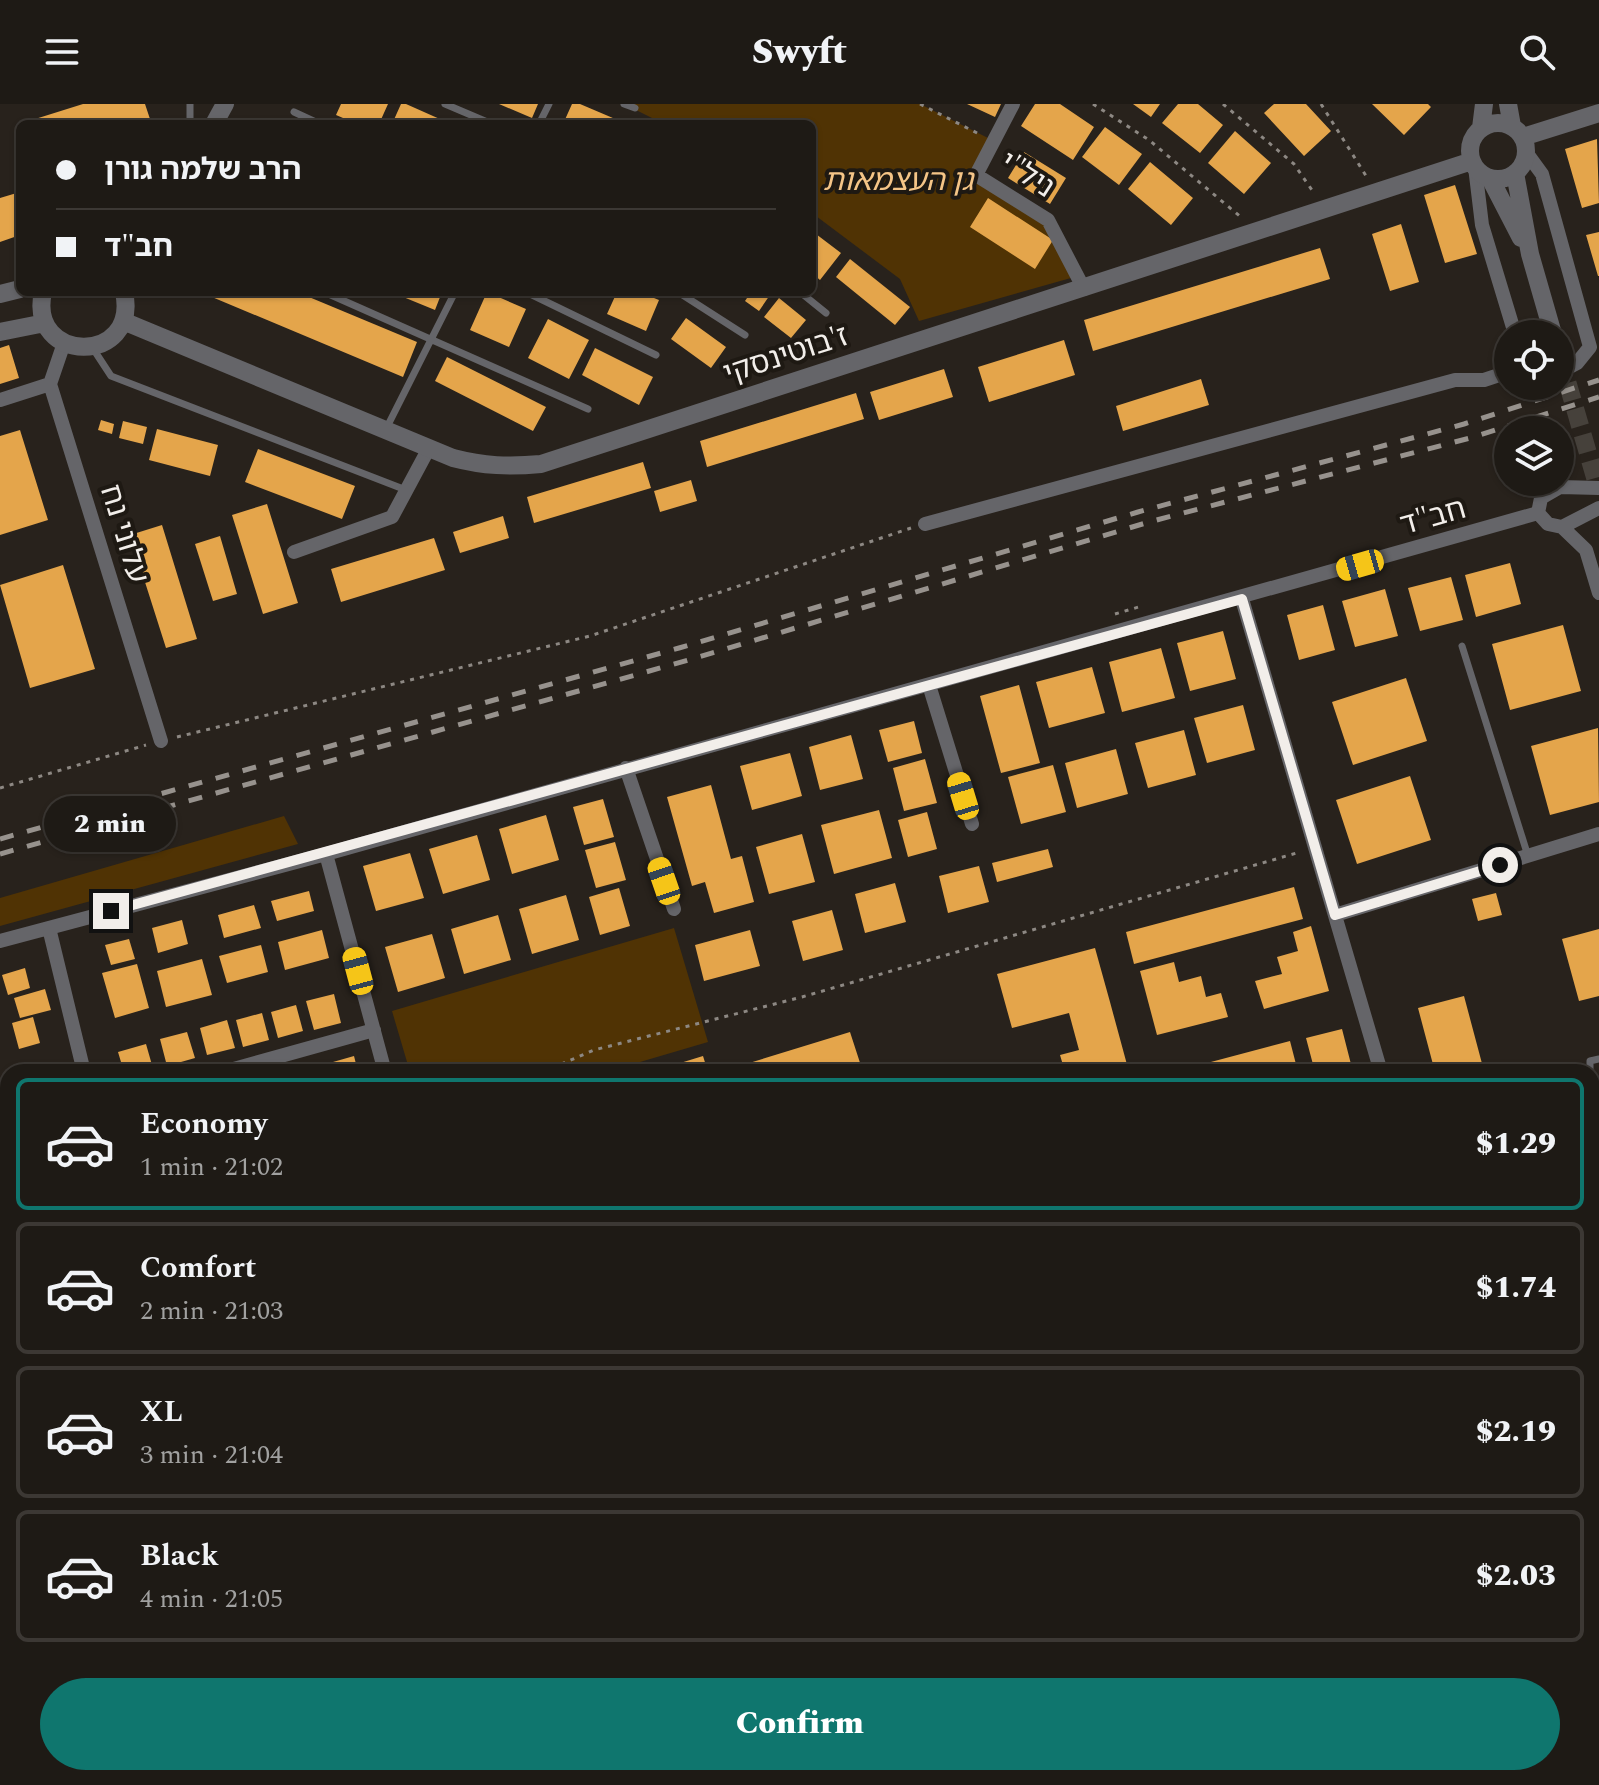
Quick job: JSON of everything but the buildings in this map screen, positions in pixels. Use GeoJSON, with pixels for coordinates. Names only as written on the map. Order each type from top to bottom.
{"type":"FeatureCollection","features":[{"type":"Feature","properties":{"kind":"street","name":"ניל\"י"},"geometry":{"type":"LineString","coordinates":[[1013,104],[976,175],[1048,220],[1084,289]]}},
{"type":"Feature","properties":{"kind":"street"},"geometry":{"type":"LineString","coordinates":[[1484,104],[1481,128],[1472,140],[1479,168],[1482,225],[1511,320]]}},
{"type":"Feature","properties":{"kind":"street"},"geometry":{"type":"LineString","coordinates":[[1508,104],[1521,139],[1542,174],[1592,320],[1590,347],[1587,354],[1574,363]]}},
{"type":"Feature","properties":{"kind":"street"},"geometry":{"type":"LineString","coordinates":[[1521,139],[1599,113]]}},
{"type":"Feature","properties":{"kind":"street"},"geometry":{"type":"LineString","coordinates":[[1481,128],[1496,123],[1521,139]]}},
{"type":"Feature","properties":{"kind":"street"},"geometry":{"type":"LineString","coordinates":[[1521,139],[1515,173],[1530,254],[1549,320]]}},
{"type":"Feature","properties":{"kind":"street","name":"ז'בוטינסקי"},"geometry":{"type":"LineString","coordinates":[[123,321],[429,448],[484,466],[541,464],[1375,193],[1479,168]]}},
{"type":"Feature","properties":{"kind":"street"},"geometry":{"type":"LineString","coordinates":[[1479,168],[1499,179],[1515,173]]}},
{"type":"Feature","properties":{"kind":"street"},"geometry":{"type":"LineString","coordinates":[[1479,168],[1530,254]]}},
{"type":"Feature","properties":{"kind":"street"},"geometry":{"type":"LineString","coordinates":[[43,296],[41,309],[45,323],[64,343],[92,347],[116,333],[123,321],[124,296]]}},
{"type":"Feature","properties":{"kind":"street"},"geometry":{"type":"LineString","coordinates":[[0,332],[45,323]]}},
{"type":"Feature","properties":{"kind":"street"},"geometry":{"type":"LineString","coordinates":[[0,400],[50,384],[64,343]]}},
{"type":"Feature","properties":{"kind":"street"},"geometry":{"type":"LineString","coordinates":[[925,524],[1455,380],[1484,380],[1494,377]]}},
{"type":"Feature","properties":{"kind":"street","name":"עלוני נח"},"geometry":{"type":"LineString","coordinates":[[50,384],[161,741]]}},
{"type":"Feature","properties":{"kind":"street"},"geometry":{"type":"LineString","coordinates":[[294,552],[392,517],[429,448]]}},
{"type":"Feature","properties":{"kind":"street"},"geometry":{"type":"LineString","coordinates":[[1599,488],[1552,489],[1541,498],[1538,513],[1548,524],[1562,527],[1586,550],[1599,593]]}},
{"type":"Feature","properties":{"kind":"street"},"geometry":{"type":"LineString","coordinates":[[1562,527],[1599,508]]}},
{"type":"Feature","properties":{"kind":"street","name":"חב\"ד"},"geometry":{"type":"LineString","coordinates":[[0,941],[326,854],[1242,599],[1538,513]]}},
{"type":"Feature","properties":{"kind":"street"},"geometry":{"type":"LineString","coordinates":[[1242,599],[1379,1064]]}},
{"type":"Feature","properties":{"kind":"street"},"geometry":{"type":"LineString","coordinates":[[929,685],[972,824]]}},
{"type":"Feature","properties":{"kind":"street"},"geometry":{"type":"LineString","coordinates":[[626,768],[674,909]]}},
{"type":"Feature","properties":{"kind":"street"},"geometry":{"type":"LineString","coordinates":[[1335,915],[1599,834]]}},
{"type":"Feature","properties":{"kind":"street"},"geometry":{"type":"LineString","coordinates":[[326,854],[383,1064]]}},
{"type":"Feature","properties":{"kind":"street"},"geometry":{"type":"LineString","coordinates":[[49,928],[82,1064]]}},
{"type":"Feature","properties":{"kind":"street"},"geometry":{"type":"LineString","coordinates":[[252,1064],[374,1030]]}},
{"type":"Feature","properties":{"kind":"lane"},"geometry":{"type":"LineString","coordinates":[[445,104],[483,120]]}},
{"type":"Feature","properties":{"kind":"lane"},"geometry":{"type":"LineString","coordinates":[[624,104],[635,108]]}},
{"type":"Feature","properties":{"kind":"lane"},"geometry":{"type":"LineString","coordinates":[[294,112],[311,120]]}},
{"type":"Feature","properties":{"kind":"lane"},"geometry":{"type":"LineString","coordinates":[[334,296],[432,337],[588,409]]}},
{"type":"Feature","properties":{"kind":"lane"},"geometry":{"type":"LineString","coordinates":[[386,429],[453,296]]}},
{"type":"Feature","properties":{"kind":"lane"},"geometry":{"type":"LineString","coordinates":[[534,296],[656,355]]}},
{"type":"Feature","properties":{"kind":"lane"},"geometry":{"type":"LineString","coordinates":[[684,296],[745,335]]}},
{"type":"Feature","properties":{"kind":"lane"},"geometry":{"type":"LineString","coordinates":[[805,296],[826,313]]}},
{"type":"Feature","properties":{"kind":"lane"},"geometry":{"type":"LineString","coordinates":[[92,347],[111,376],[406,490]]}},
{"type":"Feature","properties":{"kind":"lane"},"geometry":{"type":"LineString","coordinates":[[1462,646],[1528,856]]}},
{"type":"Feature","properties":{"kind":"path"},"geometry":{"type":"LineString","coordinates":[[920,104],[994,141]]}},
{"type":"Feature","properties":{"kind":"path"},"geometry":{"type":"LineString","coordinates":[[1093,104],[1149,140],[1258,231]]}},
{"type":"Feature","properties":{"kind":"path"},"geometry":{"type":"LineString","coordinates":[[1223,104],[1294,164],[1325,209]]}},
{"type":"Feature","properties":{"kind":"path"},"geometry":{"type":"LineString","coordinates":[[1321,104],[1375,193]]}},
{"type":"Feature","properties":{"kind":"path"},"geometry":{"type":"LineString","coordinates":[[0,788],[161,741],[590,636],[925,524]]}},
{"type":"Feature","properties":{"kind":"path"},"geometry":{"type":"LineString","coordinates":[[562,1064],[594,1050],[802,997],[1315,847]]}},
{"type":"Feature","properties":{"kind":"green space","name":"גן העצמאות"},"geometry":{"type":"Polygon","coordinates":[[[624,104],[920,104],[994,141],[976,175],[1048,220],[1078,276],[919,321],[900,279],[816,216],[816,120],[656,120],[624,104]]]}},
{"type":"Feature","properties":{"kind":"green space"},"geometry":{"type":"Polygon","coordinates":[[[284,816],[298,844],[0,926],[0,898],[284,816]]]}},
{"type":"Feature","properties":{"kind":"green space"},"geometry":{"type":"Polygon","coordinates":[[[674,928],[708,1042],[633,1064],[408,1064],[392,1011],[674,928]]]}},
{"type":"Feature","properties":{"kind":"tunnel"},"geometry":{"type":"LineString","coordinates":[[1573,400],[1599,491]]}},
{"type":"Feature","properties":{"kind":"railway"},"geometry":{"type":"LineString","coordinates":[[0,839],[679,648],[1138,512],[1464,424],[1599,380]]}},
{"type":"Feature","properties":{"kind":"railway"},"geometry":{"type":"LineString","coordinates":[[0,854],[692,659],[1149,522],[1470,438],[1599,397]]}},
{"type":"Feature","properties":{"kind":"route"},"geometry":{"type":"LineString","coordinates":[[111,911],[1242,599],[1335,915],[1500,865]]}}]}
